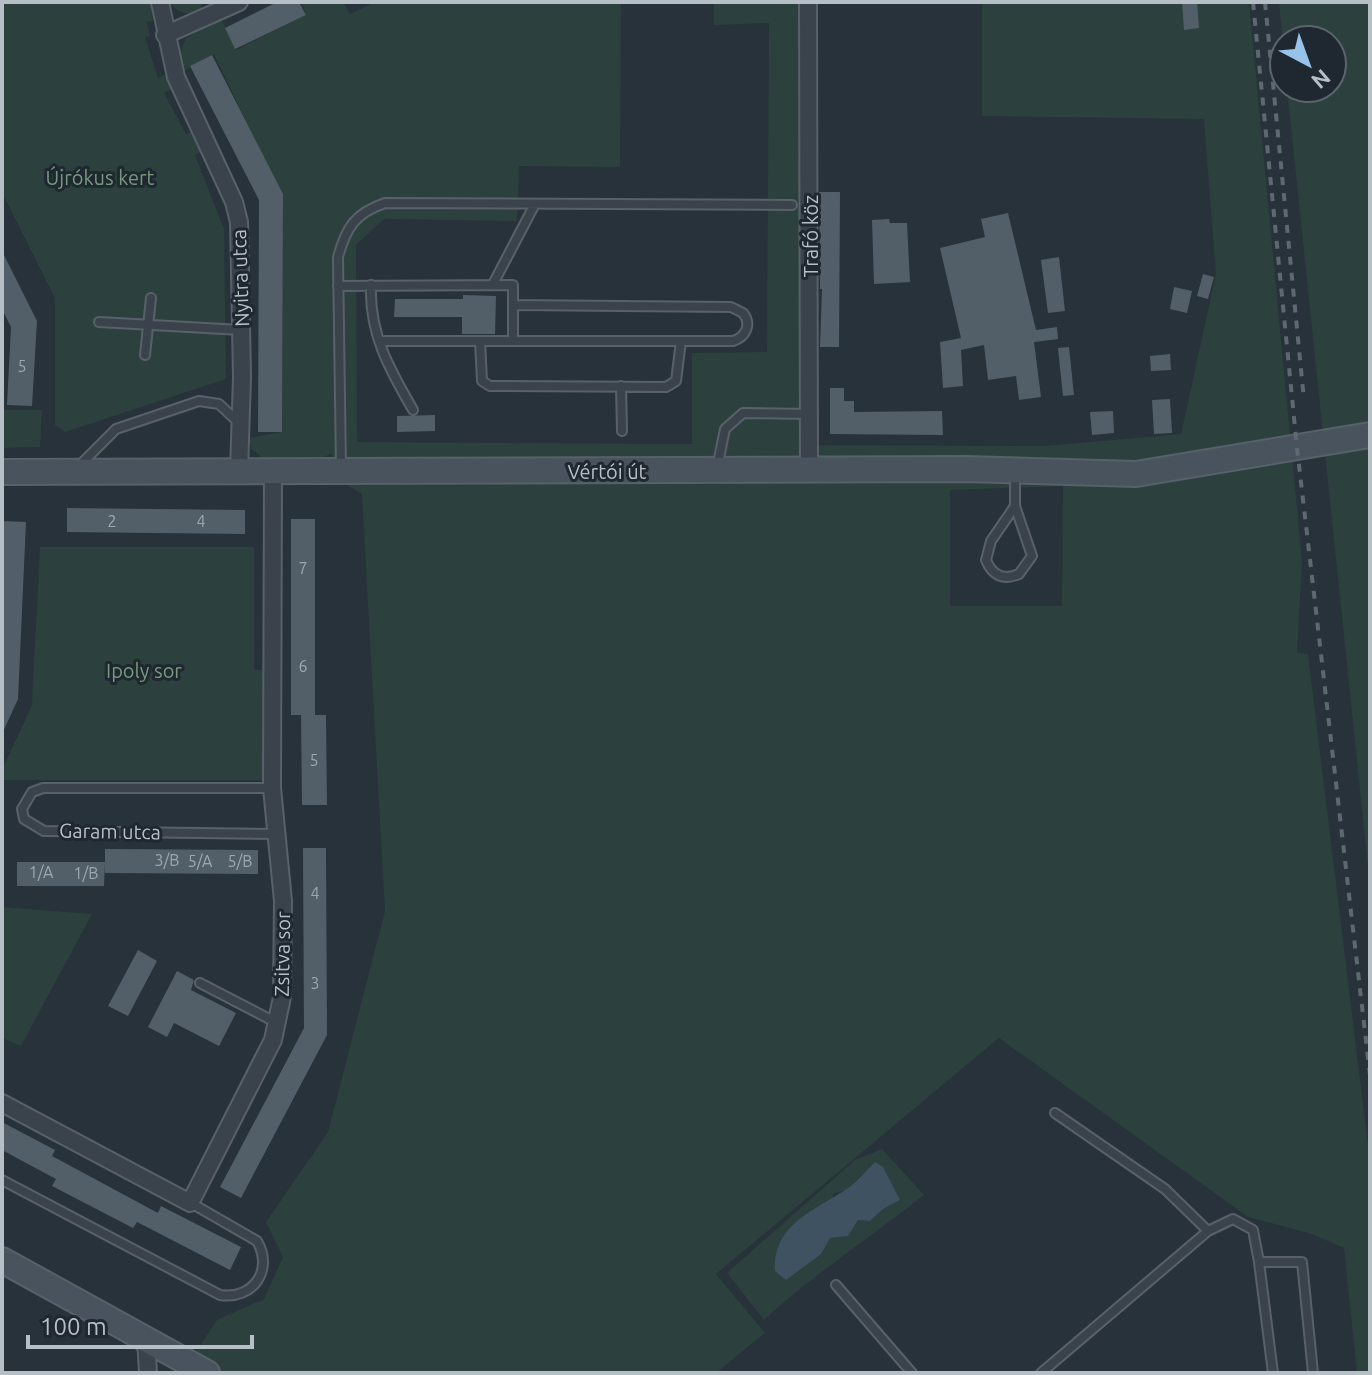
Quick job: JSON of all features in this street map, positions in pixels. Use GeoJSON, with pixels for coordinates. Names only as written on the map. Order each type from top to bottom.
{"type":"FeatureCollection","features":[{"type":"Feature","properties":{"kind":"street","name":"Nyitra utca"},"geometry":{"type":"LineString","coordinates":[[160,2],[176,77],[234,202],[239,222],[239,472]]}},
{"type":"Feature","properties":{"kind":"street"},"geometry":{"type":"LineString","coordinates":[[165,35],[239,2]]}},
{"type":"Feature","properties":{"kind":"street","name":"Trafó köz"},"geometry":{"type":"LineString","coordinates":[[808,2],[809,470]]}},
{"type":"Feature","properties":{"kind":"street","name":"Vértói út"},"geometry":{"type":"LineString","coordinates":[[2,472],[809,470],[1136,474],[1367,440]]}},
{"type":"Feature","properties":{"kind":"street","name":"Zsitva sor"},"geometry":{"type":"LineString","coordinates":[[190,1203],[279,1024],[283,917],[279,834],[272,788],[273,472]]}},
{"type":"Feature","properties":{"kind":"street"},"geometry":{"type":"LineString","coordinates":[[2,1103],[190,1203]]}},
{"type":"Feature","properties":{"kind":"street"},"geometry":{"type":"LineString","coordinates":[[2,1260],[207,1373]]}},
{"type":"Feature","properties":{"kind":"street"},"geometry":{"type":"LineString","coordinates":[[146,1338],[148,1373]]}},
{"type":"Feature","properties":{"kind":"lane"},"geometry":{"type":"LineString","coordinates":[[341,472],[338,257],[348,227],[370,208],[385,203],[792,205]]}},
{"type":"Feature","properties":{"kind":"lane"},"geometry":{"type":"LineString","coordinates":[[493,284],[535,204]]}},
{"type":"Feature","properties":{"kind":"lane"},"geometry":{"type":"LineString","coordinates":[[371,285],[370,312],[388,370],[413,410]]}},
{"type":"Feature","properties":{"kind":"lane"},"geometry":{"type":"LineString","coordinates":[[338,286],[513,285],[513,340]]}},
{"type":"Feature","properties":{"kind":"lane"},"geometry":{"type":"LineString","coordinates":[[145,355],[151,298]]}},
{"type":"Feature","properties":{"kind":"lane"},"geometry":{"type":"LineString","coordinates":[[379,341],[739,339],[745,334],[747,318],[731,307],[513,305]]}},
{"type":"Feature","properties":{"kind":"lane"},"geometry":{"type":"LineString","coordinates":[[99,322],[241,330]]}},
{"type":"Feature","properties":{"kind":"lane"},"geometry":{"type":"LineString","coordinates":[[480,341],[482,381],[490,386],[666,387],[676,381],[681,341]]}},
{"type":"Feature","properties":{"kind":"lane"},"geometry":{"type":"LineString","coordinates":[[621,386],[622,431]]}},
{"type":"Feature","properties":{"kind":"lane"},"geometry":{"type":"LineString","coordinates":[[74,471],[116,429],[189,404],[205,401],[219,404],[239,423]]}},
{"type":"Feature","properties":{"kind":"lane"},"geometry":{"type":"LineString","coordinates":[[717,471],[718,452],[725,429],[743,413],[811,414]]}},
{"type":"Feature","properties":{"kind":"lane"},"geometry":{"type":"LineString","coordinates":[[1015,471],[1015,506],[1032,556],[1019,574],[1006,578],[994,573],[986,560],[991,541],[1015,506]]}},
{"type":"Feature","properties":{"kind":"lane","name":"Garam utca"},"geometry":{"type":"LineString","coordinates":[[272,788],[43,788],[32,792],[22,809],[24,819],[44,831],[279,834]]}},
{"type":"Feature","properties":{"kind":"lane"},"geometry":{"type":"LineString","coordinates":[[200,983],[279,1024]]}},
{"type":"Feature","properties":{"kind":"lane"},"geometry":{"type":"LineString","coordinates":[[1055,1113],[1165,1189],[1208,1231]]}},
{"type":"Feature","properties":{"kind":"lane"},"geometry":{"type":"LineString","coordinates":[[2,1180],[220,1295],[235,1296],[249,1290],[263,1272],[264,1255],[257,1241],[190,1203]]}},
{"type":"Feature","properties":{"kind":"lane"},"geometry":{"type":"LineString","coordinates":[[1041,1373],[1208,1231],[1233,1219],[1253,1230],[1273,1373]]}},
{"type":"Feature","properties":{"kind":"lane"},"geometry":{"type":"LineString","coordinates":[[1259,1262],[1302,1262],[1313,1373]]}},
{"type":"Feature","properties":{"kind":"lane"},"geometry":{"type":"LineString","coordinates":[[836,1285],[912,1373]]}},
{"type":"Feature","properties":{"kind":"green space","name":"Újrókus kert"},"geometry":{"type":"Polygon","coordinates":[[[2,2],[152,2],[153,21],[147,22],[150,36],[145,37],[158,78],[168,73],[174,88],[164,93],[186,134],[195,131],[204,150],[195,155],[224,229],[226,379],[65,432],[55,425],[55,298],[2,192],[2,2]]]}},
{"type":"Feature","properties":{"kind":"green space"},"geometry":{"type":"Polygon","coordinates":[[[168,2],[201,2],[204,11],[184,12],[168,2]]]}},
{"type":"Feature","properties":{"kind":"green space"},"geometry":{"type":"Polygon","coordinates":[[[301,2],[343,2],[350,14],[375,2],[621,2],[620,167],[519,166],[517,221],[384,219],[356,245],[357,442],[692,444],[692,353],[767,352],[769,23],[714,25],[714,2],[800,2],[804,445],[1045,446],[1181,434],[1216,274],[1204,119],[982,116],[982,2],[1249,2],[1302,561],[1297,653],[1308,654],[1370,1161],[1370,1373],[1357,1373],[1344,1248],[1312,1234],[1248,1217],[999,1038],[716,1274],[765,1333],[716,1373],[182,1373],[217,1320],[264,1299],[283,1257],[266,1222],[328,1132],[385,911],[362,494],[332,476],[332,453],[311,464],[260,460],[260,455],[251,449],[249,438],[282,432],[283,200],[214,54],[183,71],[179,54],[186,38],[221,19],[236,50],[306,15],[301,2]],[[1063,486],[950,490],[950,606],[1062,606],[1063,486]]]}},
{"type":"Feature","properties":{"kind":"green space"},"geometry":{"type":"Polygon","coordinates":[[[1279,2],[1370,2],[1370,886],[1289,104],[1348,104],[1348,24],[1281,24],[1279,2]]]}},
{"type":"Feature","properties":{"kind":"green space"},"geometry":{"type":"Polygon","coordinates":[[[2,410],[42,410],[40,447],[2,448],[2,410]]]}},
{"type":"Feature","properties":{"kind":"green space","name":"Ipoly sor"},"geometry":{"type":"Polygon","coordinates":[[[40,547],[254,547],[254,670],[265,670],[264,780],[2,780],[2,770],[32,705],[40,547]]]}},
{"type":"Feature","properties":{"kind":"green space"},"geometry":{"type":"Polygon","coordinates":[[[2,907],[92,914],[21,1046],[2,1038],[2,907]]]}},
{"type":"Feature","properties":{"kind":"green space"},"geometry":{"type":"Polygon","coordinates":[[[882,1149],[924,1195],[764,1320],[727,1273],[855,1160],[882,1149]],[[875,1162],[847,1189],[833,1194],[830,1238],[847,1236],[858,1220],[870,1221],[900,1200],[875,1162]]]}},
{"type":"Feature","properties":{"kind":"water"},"geometry":{"type":"Polygon","coordinates":[[[875,1162],[883,1167],[900,1200],[870,1221],[858,1220],[848,1236],[830,1238],[821,1254],[786,1280],[775,1271],[781,1241],[798,1220],[852,1185],[875,1162]]]}},
{"type":"Feature","properties":{"kind":"building"},"geometry":{"type":"Polygon","coordinates":[[[277,2],[299,2],[306,15],[235,49],[225,28],[277,2]]]}},
{"type":"Feature","properties":{"kind":"building"},"geometry":{"type":"Polygon","coordinates":[[[1182,2],[1197,2],[1199,28],[1184,30],[1182,2]]]}},
{"type":"Feature","properties":{"kind":"building"},"geometry":{"type":"Polygon","coordinates":[[[212,55],[283,194],[282,432],[258,432],[259,200],[190,66],[212,55]]]}},
{"type":"Feature","properties":{"kind":"building"},"geometry":{"type":"Polygon","coordinates":[[[819,192],[840,192],[839,347],[820,347],[819,192]]]}},
{"type":"Feature","properties":{"kind":"building"},"geometry":{"type":"Polygon","coordinates":[[[1008,213],[1036,330],[1057,327],[1058,339],[1034,342],[1041,397],[1019,400],[1016,376],[988,380],[984,345],[961,350],[963,386],[943,388],[940,342],[961,338],[940,248],[985,237],[981,219],[1008,213]]]}},
{"type":"Feature","properties":{"kind":"building"},"geometry":{"type":"Polygon","coordinates":[[[889,219],[890,223],[907,223],[910,282],[874,284],[872,220],[889,219]]]}},
{"type":"Feature","properties":{"kind":"building"},"geometry":{"type":"Polygon","coordinates":[[[2,251],[37,321],[32,406],[7,405],[11,327],[2,309],[2,251]]]}},
{"type":"Feature","properties":{"kind":"building"},"geometry":{"type":"Polygon","coordinates":[[[1059,257],[1065,311],[1048,313],[1041,260],[1059,257]]]}},
{"type":"Feature","properties":{"kind":"building"},"geometry":{"type":"Polygon","coordinates":[[[1203,274],[1214,277],[1208,299],[1197,296],[1203,274]]]}},
{"type":"Feature","properties":{"kind":"building"},"geometry":{"type":"Polygon","coordinates":[[[1174,287],[1192,291],[1187,313],[1170,309],[1174,287]]]}},
{"type":"Feature","properties":{"kind":"building"},"geometry":{"type":"Polygon","coordinates":[[[463,295],[496,296],[495,334],[462,334],[462,317],[394,317],[395,299],[463,299],[463,295]]]}},
{"type":"Feature","properties":{"kind":"building"},"geometry":{"type":"Polygon","coordinates":[[[1069,347],[1074,395],[1063,396],[1058,348],[1069,347]]]}},
{"type":"Feature","properties":{"kind":"building"},"geometry":{"type":"Polygon","coordinates":[[[1170,354],[1171,370],[1151,371],[1150,356],[1170,354]]]}},
{"type":"Feature","properties":{"kind":"building"},"geometry":{"type":"Polygon","coordinates":[[[830,388],[844,388],[844,401],[854,401],[854,412],[942,411],[943,435],[830,434],[830,388]]]}},
{"type":"Feature","properties":{"kind":"building"},"geometry":{"type":"Polygon","coordinates":[[[1170,399],[1172,433],[1154,434],[1152,400],[1170,399]]]}},
{"type":"Feature","properties":{"kind":"building"},"geometry":{"type":"Polygon","coordinates":[[[1113,411],[1114,433],[1092,435],[1090,412],[1113,411]]]}},
{"type":"Feature","properties":{"kind":"building"},"geometry":{"type":"Polygon","coordinates":[[[435,415],[435,431],[397,432],[397,416],[435,415]]]}},
{"type":"Feature","properties":{"kind":"building"},"geometry":{"type":"Polygon","coordinates":[[[67,508],[245,510],[245,534],[67,532],[67,508]]]}},
{"type":"Feature","properties":{"kind":"building"},"geometry":{"type":"Polygon","coordinates":[[[291,519],[315,519],[315,715],[326,715],[327,805],[302,805],[301,715],[291,715],[291,519]]]}},
{"type":"Feature","properties":{"kind":"building"},"geometry":{"type":"Polygon","coordinates":[[[2,521],[26,522],[18,699],[2,734],[2,521]]]}},
{"type":"Feature","properties":{"kind":"building"},"geometry":{"type":"Polygon","coordinates":[[[303,848],[326,848],[327,1035],[241,1198],[220,1187],[304,1028],[303,848]]]}},
{"type":"Feature","properties":{"kind":"building"},"geometry":{"type":"Polygon","coordinates":[[[105,849],[258,850],[258,874],[105,873],[105,849]]]}},
{"type":"Feature","properties":{"kind":"building"},"geometry":{"type":"Polygon","coordinates":[[[17,862],[105,862],[104,886],[17,886],[17,862]]]}},
{"type":"Feature","properties":{"kind":"building"},"geometry":{"type":"Polygon","coordinates":[[[138,950],[157,961],[128,1016],[108,1006],[138,950]]]}},
{"type":"Feature","properties":{"kind":"building"},"geometry":{"type":"Polygon","coordinates":[[[177,971],[194,980],[191,990],[236,1013],[219,1046],[174,1023],[167,1037],[148,1027],[177,971]]]}},
{"type":"Feature","properties":{"kind":"building"},"geometry":{"type":"Polygon","coordinates":[[[2,1122],[55,1150],[52,1156],[158,1213],[161,1206],[241,1247],[230,1270],[137,1222],[133,1228],[52,1186],[56,1179],[2,1150],[2,1122]]]}},
{"type":"Feature","properties":{"kind":"railway"},"geometry":{"type":"LineString","coordinates":[[1253,2],[1297,448],[1370,1075]]}},
{"type":"Feature","properties":{"kind":"railway"},"geometry":{"type":"LineString","coordinates":[[1265,2],[1304,400]]}}]}
